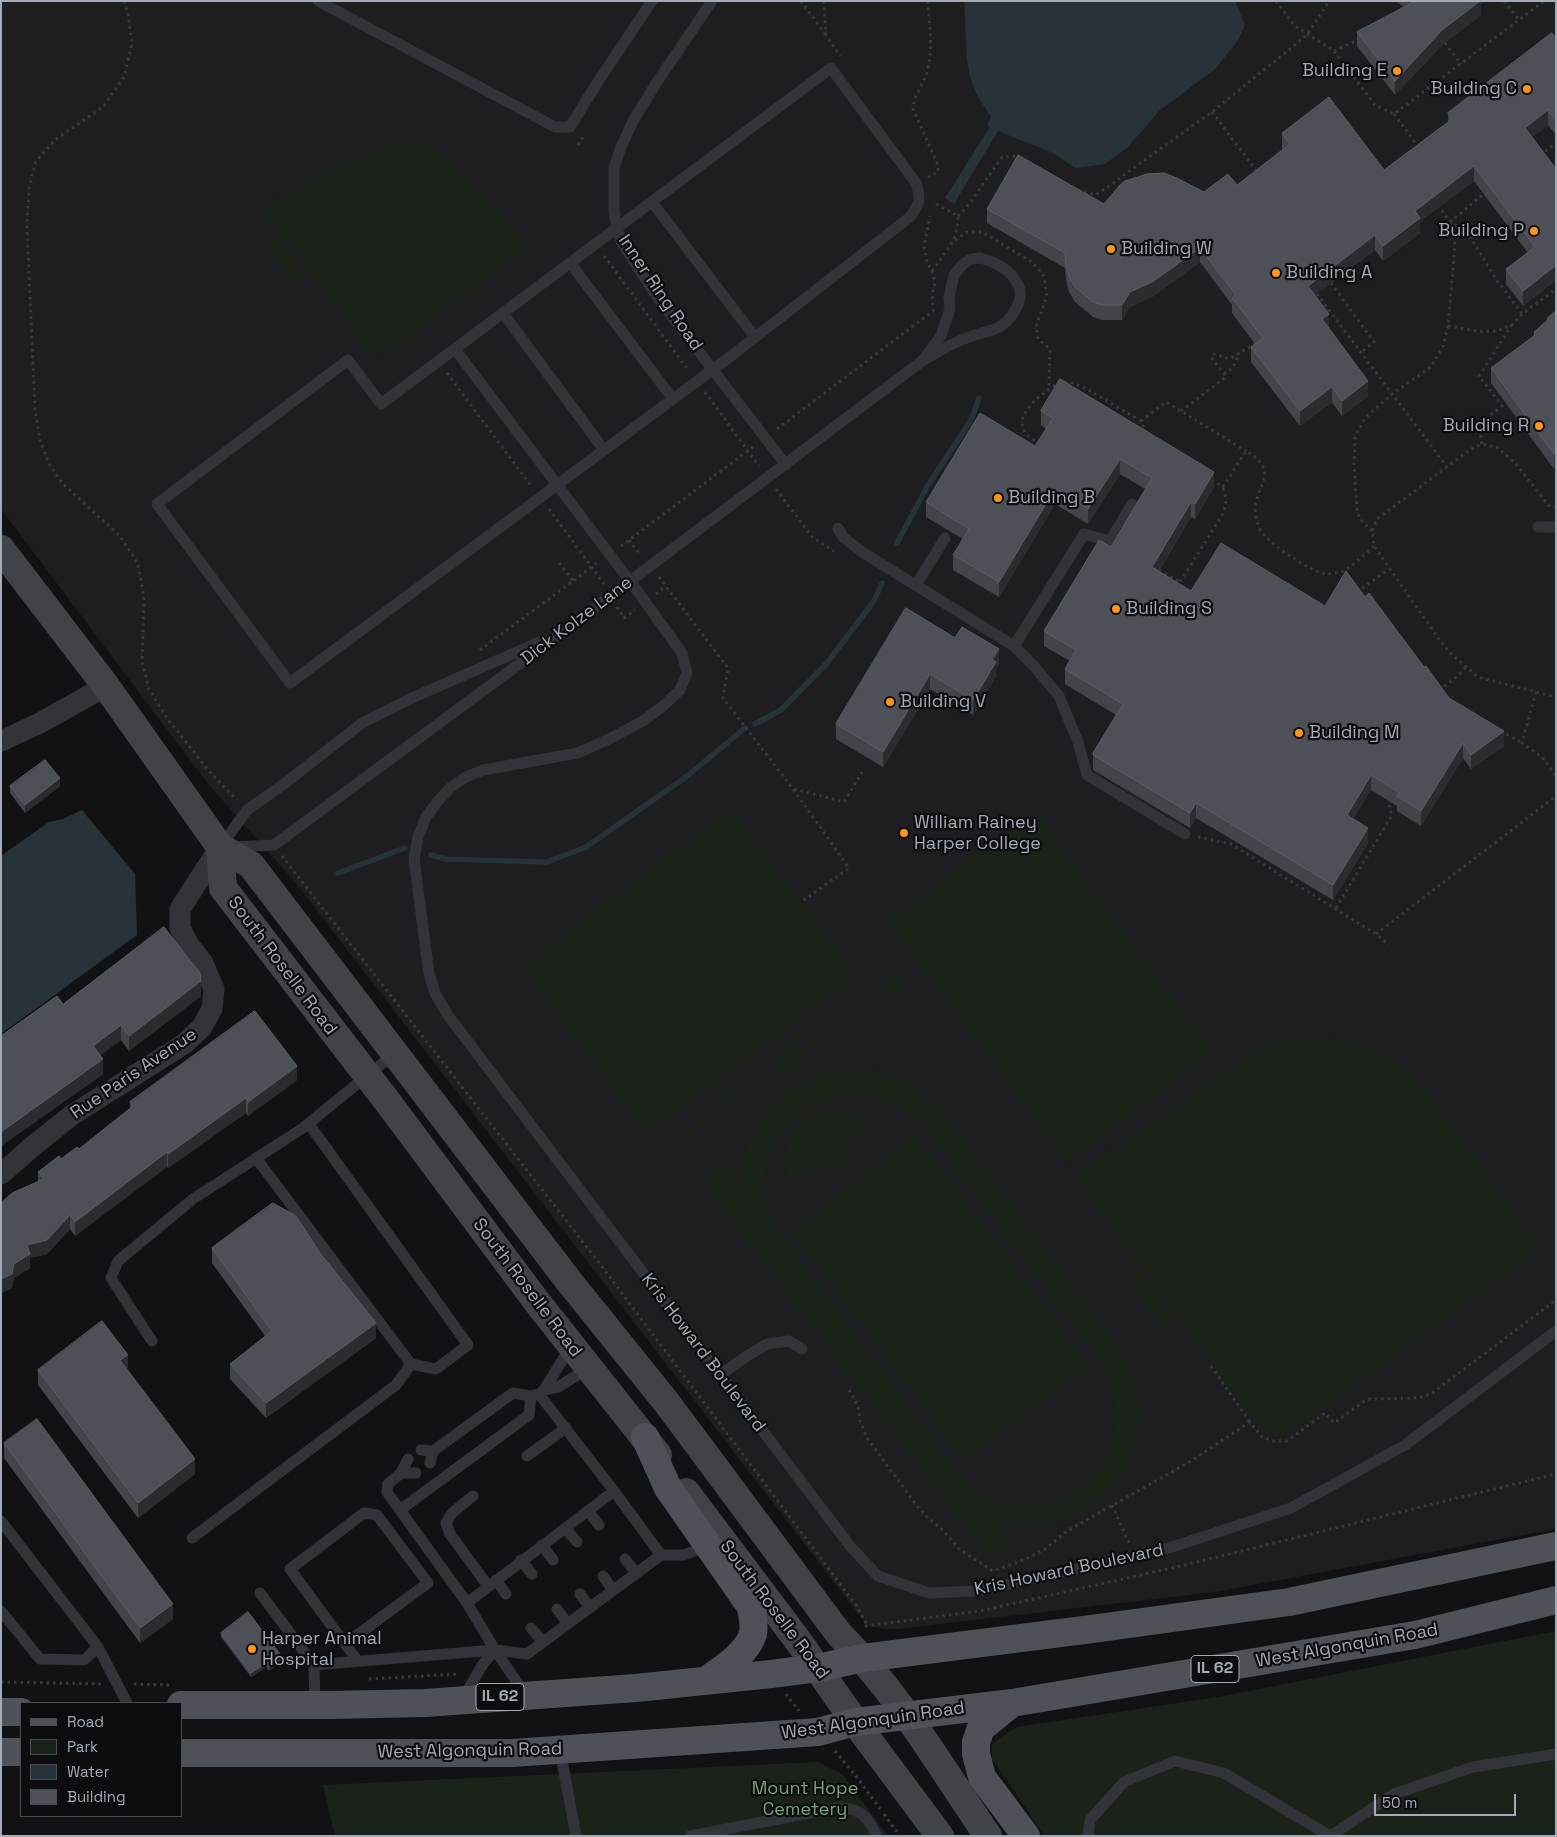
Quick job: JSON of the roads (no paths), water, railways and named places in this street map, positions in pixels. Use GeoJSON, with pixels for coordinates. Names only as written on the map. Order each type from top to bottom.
{"type":"FeatureCollection","features":[{"type":"Feature","properties":{"kind":"main road","name":"South Roselle Road"},"geometry":{"type":"LineString","coordinates":[[1,549],[106,686],[220,848],[251,865],[568,1280],[667,1403],[839,1634],[864,1658],[906,1715],[988,1836]]}},
{"type":"Feature","properties":{"kind":"main road","name":"South Roselle Road"},"geometry":{"type":"LineString","coordinates":[[220,848],[223,888],[571,1346],[645,1437],[818,1668],[855,1722],[940,1836]]}},
{"type":"Feature","properties":{"kind":"main road"},"geometry":{"type":"LineString","coordinates":[[645,1437],[668,1488],[751,1607],[754,1623],[753,1634],[746,1648],[729,1664],[705,1681]]}},
{"type":"Feature","properties":{"kind":"main road","name":"IL 62"},"geometry":{"type":"LineString","coordinates":[[182,1705],[315,1705],[462,1700],[636,1688],[818,1668],[864,1658],[1092,1630],[1289,1602],[1556,1546]]}},
{"type":"Feature","properties":{"kind":"main road","name":"West Algonquin Road"},"geometry":{"type":"LineString","coordinates":[[182,1753],[512,1753],[818,1732],[855,1722],[1012,1703],[1415,1635],[1556,1600]]}},
{"type":"Feature","properties":{"kind":"main road"},"geometry":{"type":"LineString","coordinates":[[1012,1703],[981,1728],[976,1742],[976,1754],[982,1777],[1026,1836]]}},
{"type":"Feature","properties":{"kind":"main road"},"geometry":{"type":"LineString","coordinates":[[1,1712],[20,1712]]}},
{"type":"Feature","properties":{"kind":"main road"},"geometry":{"type":"LineString","coordinates":[[1,1752],[20,1752]]}},
{"type":"Feature","properties":{"kind":"street"},"geometry":{"type":"LineString","coordinates":[[1,740],[40,723],[106,686]]}},
{"type":"Feature","properties":{"kind":"street","name":"Rue Paris Avenue"},"geometry":{"type":"LineString","coordinates":[[1,1174],[72,1115],[184,1044],[202,1027],[212,1009],[214,989],[203,963],[189,945],[180,928],[180,909],[220,848]]}},
{"type":"Feature","properties":{"kind":"lane"},"geometry":{"type":"LineString","coordinates":[[318,1],[555,126],[570,127],[652,1]]}},
{"type":"Feature","properties":{"kind":"lane","name":"Inner Ring Road"},"geometry":{"type":"LineString","coordinates":[[712,1],[657,82],[633,121],[621,148],[614,168],[616,228],[621,241],[660,300],[786,465]]}},
{"type":"Feature","properties":{"kind":"lane"},"geometry":{"type":"LineString","coordinates":[[831,68],[916,183],[920,195],[917,207],[910,217],[712,370],[290,683],[157,504],[348,360],[381,404],[616,228],[831,68]]}},
{"type":"Feature","properties":{"kind":"lane"},"geometry":{"type":"LineString","coordinates":[[652,202],[755,337]]}},
{"type":"Feature","properties":{"kind":"lane"},"geometry":{"type":"LineString","coordinates":[[971,258],[993,261],[1014,277],[1020,288],[1019,302],[1006,322],[996,329],[959,341],[922,361],[941,336],[950,309],[949,297],[954,275],[962,265],[971,258]]}},
{"type":"Feature","properties":{"kind":"lane"},"geometry":{"type":"LineString","coordinates":[[570,263],[672,399]]}},
{"type":"Feature","properties":{"kind":"lane"},"geometry":{"type":"LineString","coordinates":[[503,313],[604,450]]}},
{"type":"Feature","properties":{"kind":"lane","name":"Kris Howard Boulevard"},"geometry":{"type":"LineString","coordinates":[[455,349],[610,554],[682,653],[686,673],[680,690],[663,706],[643,721],[611,738],[578,753],[483,770],[466,777],[451,787],[438,800],[426,817],[418,837],[414,859],[429,974],[435,993],[447,1014],[720,1375],[850,1546],[878,1576],[929,1593],[978,1592],[1172,1547],[1291,1508],[1405,1445],[1556,1331]]}},
{"type":"Feature","properties":{"kind":"lane","name":"Dick Kolze Lane"},"geometry":{"type":"LineString","coordinates":[[220,848],[274,845],[564,631],[922,361]]}},
{"type":"Feature","properties":{"kind":"lane"},"geometry":{"type":"LineString","coordinates":[[1014,646],[1084,534],[1110,541],[1132,504]]}},
{"type":"Feature","properties":{"kind":"lane"},"geometry":{"type":"LineString","coordinates":[[1538,527],[1556,527]]}},
{"type":"Feature","properties":{"kind":"lane"},"geometry":{"type":"LineString","coordinates":[[838,528],[843,537],[862,552],[1014,646],[1059,696],[1078,742],[1087,775],[1185,834]]}},
{"type":"Feature","properties":{"kind":"lane"},"geometry":{"type":"LineString","coordinates":[[916,586],[945,538]]}},
{"type":"Feature","properties":{"kind":"lane"},"geometry":{"type":"LineString","coordinates":[[220,848],[247,810],[284,784],[362,722],[564,631]]}},
{"type":"Feature","properties":{"kind":"lane"},"geometry":{"type":"LineString","coordinates":[[152,1341],[111,1278],[118,1261],[193,1199],[309,1124],[395,1053]]}},
{"type":"Feature","properties":{"kind":"lane"},"geometry":{"type":"LineString","coordinates":[[256,1158],[410,1364],[436,1369],[468,1345],[309,1124]]}},
{"type":"Feature","properties":{"kind":"lane"},"geometry":{"type":"LineString","coordinates":[[720,1375],[767,1344],[788,1340],[802,1349]]}},
{"type":"Feature","properties":{"kind":"lane"},"geometry":{"type":"LineString","coordinates":[[400,1510],[529,1415],[538,1393],[571,1346]]}},
{"type":"Feature","properties":{"kind":"lane"},"geometry":{"type":"LineString","coordinates":[[192,1538],[396,1385],[410,1364]]}},
{"type":"Feature","properties":{"kind":"lane"},"geometry":{"type":"LineString","coordinates":[[430,1463],[427,1450],[513,1393],[538,1393],[558,1387],[589,1368]]}},
{"type":"Feature","properties":{"kind":"lane"},"geometry":{"type":"LineString","coordinates":[[538,1393],[661,1555]]}},
{"type":"Feature","properties":{"kind":"lane"},"geometry":{"type":"LineString","coordinates":[[527,1456],[566,1428]]}},
{"type":"Feature","properties":{"kind":"lane"},"geometry":{"type":"LineString","coordinates":[[408,1459],[401,1473],[388,1484],[387,1492],[467,1602],[495,1650],[526,1696]]}},
{"type":"Feature","properties":{"kind":"lane"},"geometry":{"type":"LineString","coordinates":[[401,1473],[416,1473]]}},
{"type":"Feature","properties":{"kind":"lane"},"geometry":{"type":"LineString","coordinates":[[467,1602],[614,1491]]}},
{"type":"Feature","properties":{"kind":"lane"},"geometry":{"type":"LineString","coordinates":[[474,1496],[452,1513],[446,1523],[450,1534],[492,1583],[506,1594]]}},
{"type":"Feature","properties":{"kind":"lane"},"geometry":{"type":"LineString","coordinates":[[588,1510],[599,1525]]}},
{"type":"Feature","properties":{"kind":"lane"},"geometry":{"type":"LineString","coordinates":[[346,1644],[428,1583],[377,1515],[364,1514],[290,1569],[358,1661]]}},
{"type":"Feature","properties":{"kind":"lane"},"geometry":{"type":"LineString","coordinates":[[1,1521],[98,1647],[126,1702]]}},
{"type":"Feature","properties":{"kind":"lane"},"geometry":{"type":"LineString","coordinates":[[565,1528],[576,1542]]}},
{"type":"Feature","properties":{"kind":"lane"},"geometry":{"type":"LineString","coordinates":[[542,1545],[553,1560]]}},
{"type":"Feature","properties":{"kind":"lane"},"geometry":{"type":"LineString","coordinates":[[314,1665],[495,1650],[527,1654],[661,1555],[684,1555],[709,1545]]}},
{"type":"Feature","properties":{"kind":"lane"},"geometry":{"type":"LineString","coordinates":[[625,1559],[636,1573]]}},
{"type":"Feature","properties":{"kind":"lane"},"geometry":{"type":"LineString","coordinates":[[522,1560],[532,1574]]}},
{"type":"Feature","properties":{"kind":"lane"},"geometry":{"type":"LineString","coordinates":[[602,1576],[613,1590]]}},
{"type":"Feature","properties":{"kind":"lane"},"geometry":{"type":"LineString","coordinates":[[260,1593],[314,1665],[315,1705]]}},
{"type":"Feature","properties":{"kind":"lane"},"geometry":{"type":"LineString","coordinates":[[580,1594],[590,1608]]}},
{"type":"Feature","properties":{"kind":"lane"},"geometry":{"type":"LineString","coordinates":[[557,1609],[568,1624]]}},
{"type":"Feature","properties":{"kind":"lane"},"geometry":{"type":"LineString","coordinates":[[1,1611],[40,1660],[84,1660],[98,1647]]}},
{"type":"Feature","properties":{"kind":"lane"},"geometry":{"type":"LineString","coordinates":[[532,1628],[543,1642]]}},
{"type":"Feature","properties":{"kind":"lane"},"geometry":{"type":"LineString","coordinates":[[462,1700],[483,1664],[495,1650]]}},
{"type":"Feature","properties":{"kind":"lane"},"geometry":{"type":"LineString","coordinates":[[560,1750],[576,1836]]}},
{"type":"Feature","properties":{"kind":"lane"},"geometry":{"type":"LineString","coordinates":[[1088,1836],[1090,1820],[1124,1782],[1175,1761],[1224,1773],[1330,1836],[1394,1794],[1474,1767],[1556,1754]]}},
{"type":"Feature","properties":{"kind":"lane"},"geometry":{"type":"LineString","coordinates":[[690,1836],[836,1808],[848,1808],[857,1810],[866,1817],[876,1836]]}},
{"type":"Feature","properties":{"kind":"water"},"geometry":{"type":"Polygon","coordinates":[[[964,1],[1235,1],[1245,25],[1237,42],[1215,69],[1159,111],[1128,147],[1105,164],[1075,168],[1053,153],[998,131],[954,204],[945,198],[990,127],[987,125],[991,117],[971,80],[966,46],[964,1]]]}},
{"type":"Feature","properties":{"kind":"water"},"geometry":{"type":"Polygon","coordinates":[[[82,810],[135,874],[137,935],[1,1034],[2,855],[49,822],[63,819],[82,810]]]}},
{"type":"Feature","properties":{"kind":"waterway"},"geometry":{"type":"LineString","coordinates":[[897,543],[927,487],[971,420],[979,398]]}},
{"type":"Feature","properties":{"kind":"waterway"},"geometry":{"type":"LineString","coordinates":[[755,724],[781,710],[827,663],[874,601],[882,583]]}},
{"type":"Feature","properties":{"kind":"waterway"},"geometry":{"type":"LineString","coordinates":[[431,855],[445,859],[547,862],[586,847],[686,777],[745,728]]}},
{"type":"Feature","properties":{"kind":"waterway"},"geometry":{"type":"LineString","coordinates":[[338,873],[405,848]]}},
{"type":"Feature","properties":{"kind":"place","name":"Building E"},"geometry":{"type":"Point","coordinates":[1397,71]}},
{"type":"Feature","properties":{"kind":"place","name":"Building C"},"geometry":{"type":"Point","coordinates":[1527,89]}},
{"type":"Feature","properties":{"kind":"place","name":"Building P"},"geometry":{"type":"Point","coordinates":[1534,231]}},
{"type":"Feature","properties":{"kind":"place","name":"Building W"},"geometry":{"type":"Point","coordinates":[1111,249]}},
{"type":"Feature","properties":{"kind":"place","name":"Building A"},"geometry":{"type":"Point","coordinates":[1276,273]}},
{"type":"Feature","properties":{"kind":"place","name":"Building R"},"geometry":{"type":"Point","coordinates":[1539,426]}},
{"type":"Feature","properties":{"kind":"place","name":"Building B"},"geometry":{"type":"Point","coordinates":[998,498]}},
{"type":"Feature","properties":{"kind":"place","name":"Building S"},"geometry":{"type":"Point","coordinates":[1116,609]}},
{"type":"Feature","properties":{"kind":"place","name":"Building V"},"geometry":{"type":"Point","coordinates":[890,702]}},
{"type":"Feature","properties":{"kind":"place","name":"Building M"},"geometry":{"type":"Point","coordinates":[1299,733]}},
{"type":"Feature","properties":{"kind":"place","name":"William Rainey Harper College"},"geometry":{"type":"Point","coordinates":[904,833]}},
{"type":"Feature","properties":{"kind":"place","name":"Harper Animal Hospital"},"geometry":{"type":"Point","coordinates":[252,1649]}},
{"type":"Feature","properties":{"kind":"park label","name":"Mount Hope Cemetery"},"geometry":{"type":"Point","coordinates":[805,1799]}}]}
